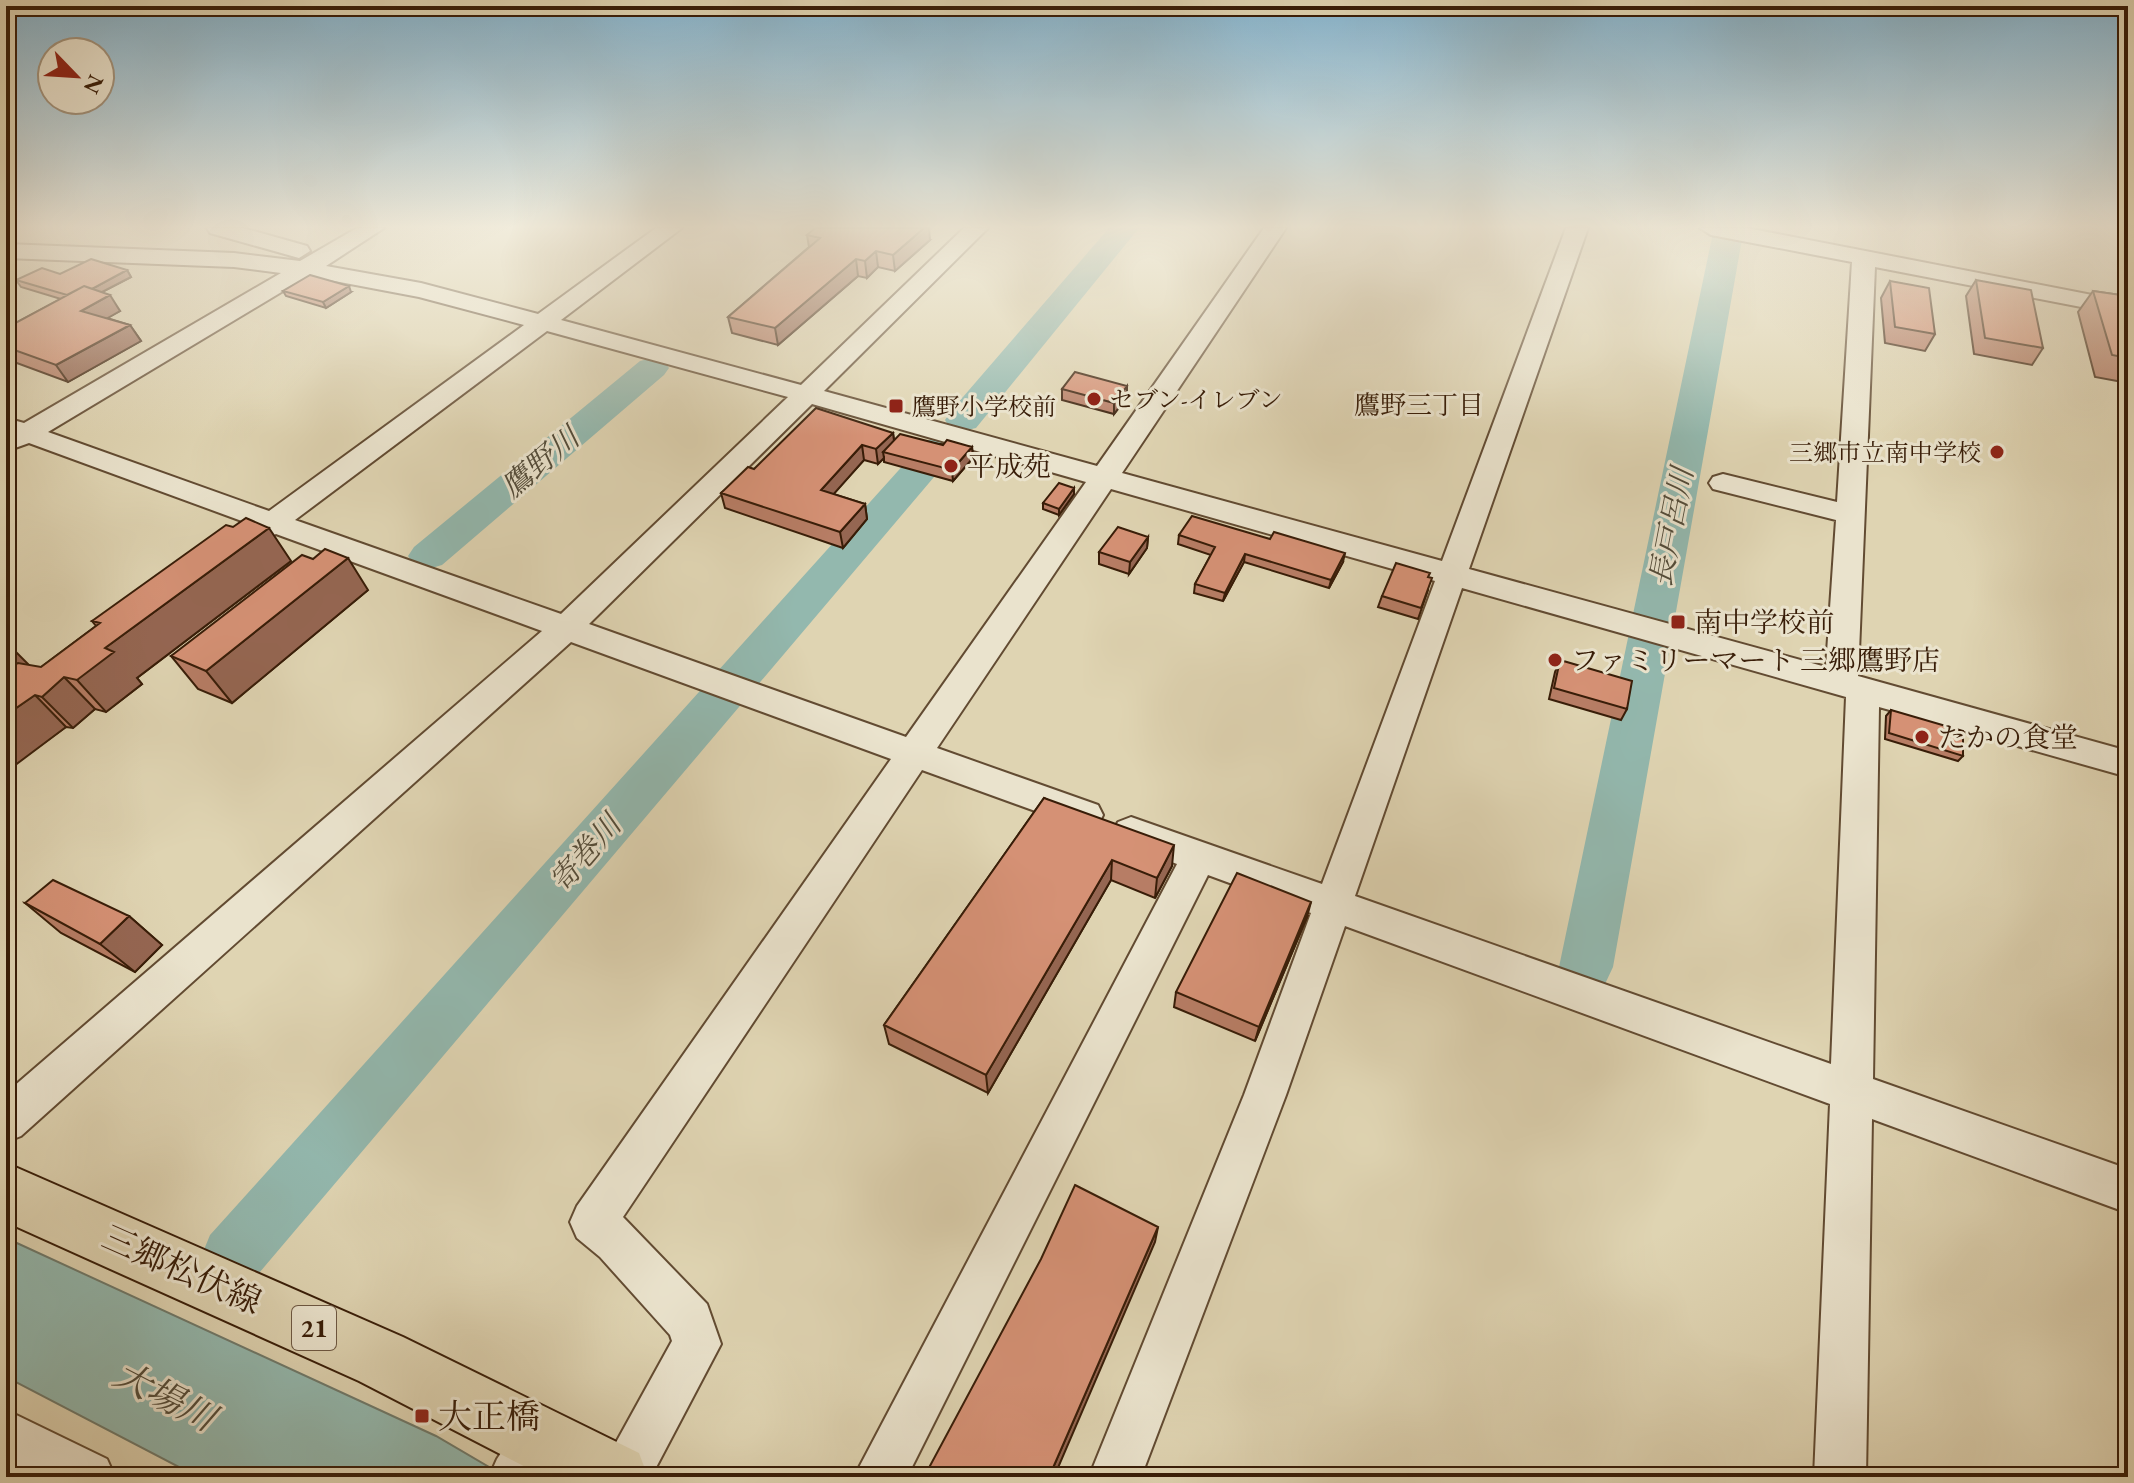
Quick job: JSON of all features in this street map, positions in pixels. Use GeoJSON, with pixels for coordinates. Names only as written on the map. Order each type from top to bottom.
{"type":"FeatureCollection","features":[{"type":"Feature","properties":{"kind":"main road","name":"三郷松伏線"},"geometry":{"type":"LineString","coordinates":[[6,1192],[235,1291],[524,1464],[615,1477]]}},
{"type":"Feature","properties":{"kind":"street"},"geometry":{"type":"LineString","coordinates":[[13,435],[254,297]]}},
{"type":"Feature","properties":{"kind":"street"},"geometry":{"type":"LineString","coordinates":[[449,297],[806,394],[2128,764]]}},
{"type":"Feature","properties":{"kind":"street"},"geometry":{"type":"LineString","coordinates":[[235,549],[577,297]]}},
{"type":"Feature","properties":{"kind":"street"},"geometry":{"type":"LineString","coordinates":[[6,1121],[566,628],[906,297]]}},
{"type":"Feature","properties":{"kind":"street"},"geometry":{"type":"LineString","coordinates":[[623,1477],[697,1344],[690,1321],[616,1241],[593,1222],[1227,297]]}},
{"type":"Feature","properties":{"kind":"street"},"geometry":{"type":"LineString","coordinates":[[1115,1477],[1265,1095],[1552,297]]}},
{"type":"Feature","properties":{"kind":"street"},"geometry":{"type":"LineString","coordinates":[[1840,1477],[1851,1092],[1850,514],[1868,297]]}},
{"type":"Feature","properties":{"kind":"street"},"geometry":{"type":"LineString","coordinates":[[2074,297],[2128,309]]}},
{"type":"Feature","properties":{"kind":"street"},"geometry":{"type":"LineString","coordinates":[[13,435],[273,522],[2128,1191]]}},
{"type":"Feature","properties":{"kind":"street"},"geometry":{"type":"LineString","coordinates":[[1723,483],[1850,514]]}},
{"type":"Feature","properties":{"kind":"street"},"geometry":{"type":"LineString","coordinates":[[880,1477],[1199,857]]}},
{"type":"Feature","properties":{"kind":"street"},"geometry":{"type":"LineString","coordinates":[[6,1435],[89,1477]]}},
{"type":"Feature","properties":{"kind":"water","name":"大場川"},"geometry":{"type":"Polygon","coordinates":[[[6,1238],[436,1436],[506,1477],[198,1477],[6,1377],[6,1238]]]}},
{"type":"Feature","properties":{"kind":"building"},"geometry":{"type":"Polygon","coordinates":[[[63,297],[106,297],[81,311],[130,325],[56,365],[6,347],[6,328],[63,297]]]}},
{"type":"Feature","properties":{"kind":"building"},"geometry":{"type":"Polygon","coordinates":[[[306,297],[331,297],[323,302],[306,297]]]}},
{"type":"Feature","properties":{"kind":"building"},"geometry":{"type":"Polygon","coordinates":[[[751,297],[811,297],[775,328],[728,317],[751,297]]]}},
{"type":"Feature","properties":{"kind":"building"},"geometry":{"type":"Polygon","coordinates":[[[1892,297],[1930,297],[1935,334],[1895,327],[1892,297]]]}},
{"type":"Feature","properties":{"kind":"building"},"geometry":{"type":"Polygon","coordinates":[[[1979,297],[2032,297],[2043,348],[1985,338],[1979,297]]]}},
{"type":"Feature","properties":{"kind":"building"},"geometry":{"type":"Polygon","coordinates":[[[2095,297],[2128,297],[2128,358],[2112,355],[2095,297]]]}},
{"type":"Feature","properties":{"kind":"building"},"geometry":{"type":"Polygon","coordinates":[[[1075,372],[1127,386],[1114,403],[1062,389],[1075,372]]]}},
{"type":"Feature","properties":{"kind":"building"},"geometry":{"type":"Polygon","coordinates":[[[816,408],[893,433],[876,449],[862,445],[821,490],[865,504],[840,532],[721,493],[748,467],[754,469],[816,408]]]}},
{"type":"Feature","properties":{"kind":"building"},"geometry":{"type":"Polygon","coordinates":[[[900,434],[943,445],[947,440],[972,447],[952,470],[883,452],[900,434]]]}},
{"type":"Feature","properties":{"kind":"building"},"geometry":{"type":"Polygon","coordinates":[[[1059,483],[1074,488],[1059,509],[1043,503],[1059,483]]]}},
{"type":"Feature","properties":{"kind":"building"},"geometry":{"type":"Polygon","coordinates":[[[1192,516],[1270,539],[1274,532],[1345,553],[1331,580],[1245,554],[1225,593],[1195,584],[1215,547],[1179,535],[1192,516]]]}},
{"type":"Feature","properties":{"kind":"building"},"geometry":{"type":"Polygon","coordinates":[[[246,518],[269,528],[105,648],[114,652],[77,680],[64,677],[42,697],[35,695],[6,715],[6,671],[18,663],[41,667],[100,623],[92,621],[226,525],[233,527],[246,518]]]}},
{"type":"Feature","properties":{"kind":"building"},"geometry":{"type":"Polygon","coordinates":[[[1118,527],[1148,537],[1130,562],[1099,552],[1118,527]]]}},
{"type":"Feature","properties":{"kind":"building"},"geometry":{"type":"Polygon","coordinates":[[[325,549],[348,558],[206,671],[171,656],[302,555],[313,559],[325,549]]]}},
{"type":"Feature","properties":{"kind":"building"},"geometry":{"type":"Polygon","coordinates":[[[1396,563],[1430,573],[1428,577],[1432,578],[1421,608],[1382,596],[1396,563]]]}},
{"type":"Feature","properties":{"kind":"building"},"geometry":{"type":"Polygon","coordinates":[[[1560,660],[1632,681],[1627,709],[1554,688],[1560,660]]]}},
{"type":"Feature","properties":{"kind":"building"},"geometry":{"type":"Polygon","coordinates":[[[1891,710],[1963,731],[1963,756],[1889,733],[1891,710]]]}},
{"type":"Feature","properties":{"kind":"building"},"geometry":{"type":"Polygon","coordinates":[[[1044,798],[1174,845],[1157,878],[1112,860],[986,1075],[884,1025],[1044,798]]]}},
{"type":"Feature","properties":{"kind":"building"},"geometry":{"type":"Polygon","coordinates":[[[1237,873],[1311,902],[1259,1027],[1176,992],[1237,873]]]}},
{"type":"Feature","properties":{"kind":"building"},"geometry":{"type":"Polygon","coordinates":[[[53,880],[129,916],[100,944],[25,903],[53,880]]]}},
{"type":"Feature","properties":{"kind":"building"},"geometry":{"type":"Polygon","coordinates":[[[1075,1185],[1158,1227],[1049,1477],[924,1477],[1041,1259],[1075,1185]]]}},
{"type":"Feature","properties":{"kind":"waterway","name":"寄巻川"},"geometry":{"type":"LineString","coordinates":[[963,420],[1067,297]]}},
{"type":"Feature","properties":{"kind":"waterway","name":"長戸呂川"},"geometry":{"type":"LineString","coordinates":[[1586,967],[1716,297]]}},
{"type":"Feature","properties":{"kind":"waterway","name":"鷹野川"},"geometry":{"type":"LineString","coordinates":[[428,556],[652,368]]}},
{"type":"Feature","properties":{"kind":"waterway","name":"寄巻川"},"geometry":{"type":"LineString","coordinates":[[232,1257],[938,449]]}},
{"type":"Feature","properties":{"kind":"place","name":"セブン-イレブン"},"geometry":{"type":"Point","coordinates":[1094,399]}},
{"type":"Feature","properties":{"kind":"place","name":"鷹野小学校前"},"geometry":{"type":"Point","coordinates":[896,406]}},
{"type":"Feature","properties":{"kind":"place","name":"三郷市立南中学校"},"geometry":{"type":"Point","coordinates":[1997,452]}},
{"type":"Feature","properties":{"kind":"place","name":"平成苑"},"geometry":{"type":"Point","coordinates":[951,466]}},
{"type":"Feature","properties":{"kind":"place","name":"南中学校前"},"geometry":{"type":"Point","coordinates":[1678,622]}},
{"type":"Feature","properties":{"kind":"place","name":"ファミリーマート 三郷鷹野店"},"geometry":{"type":"Point","coordinates":[1555,660]}},
{"type":"Feature","properties":{"kind":"place","name":"たかの食堂"},"geometry":{"type":"Point","coordinates":[1922,737]}},
{"type":"Feature","properties":{"kind":"place","name":"大正橋"},"geometry":{"type":"Point","coordinates":[422,1416]}},
{"type":"Feature","properties":{"kind":"district","name":"鷹野三丁目"},"geometry":{"type":"Point","coordinates":[1419,405]}}]}
